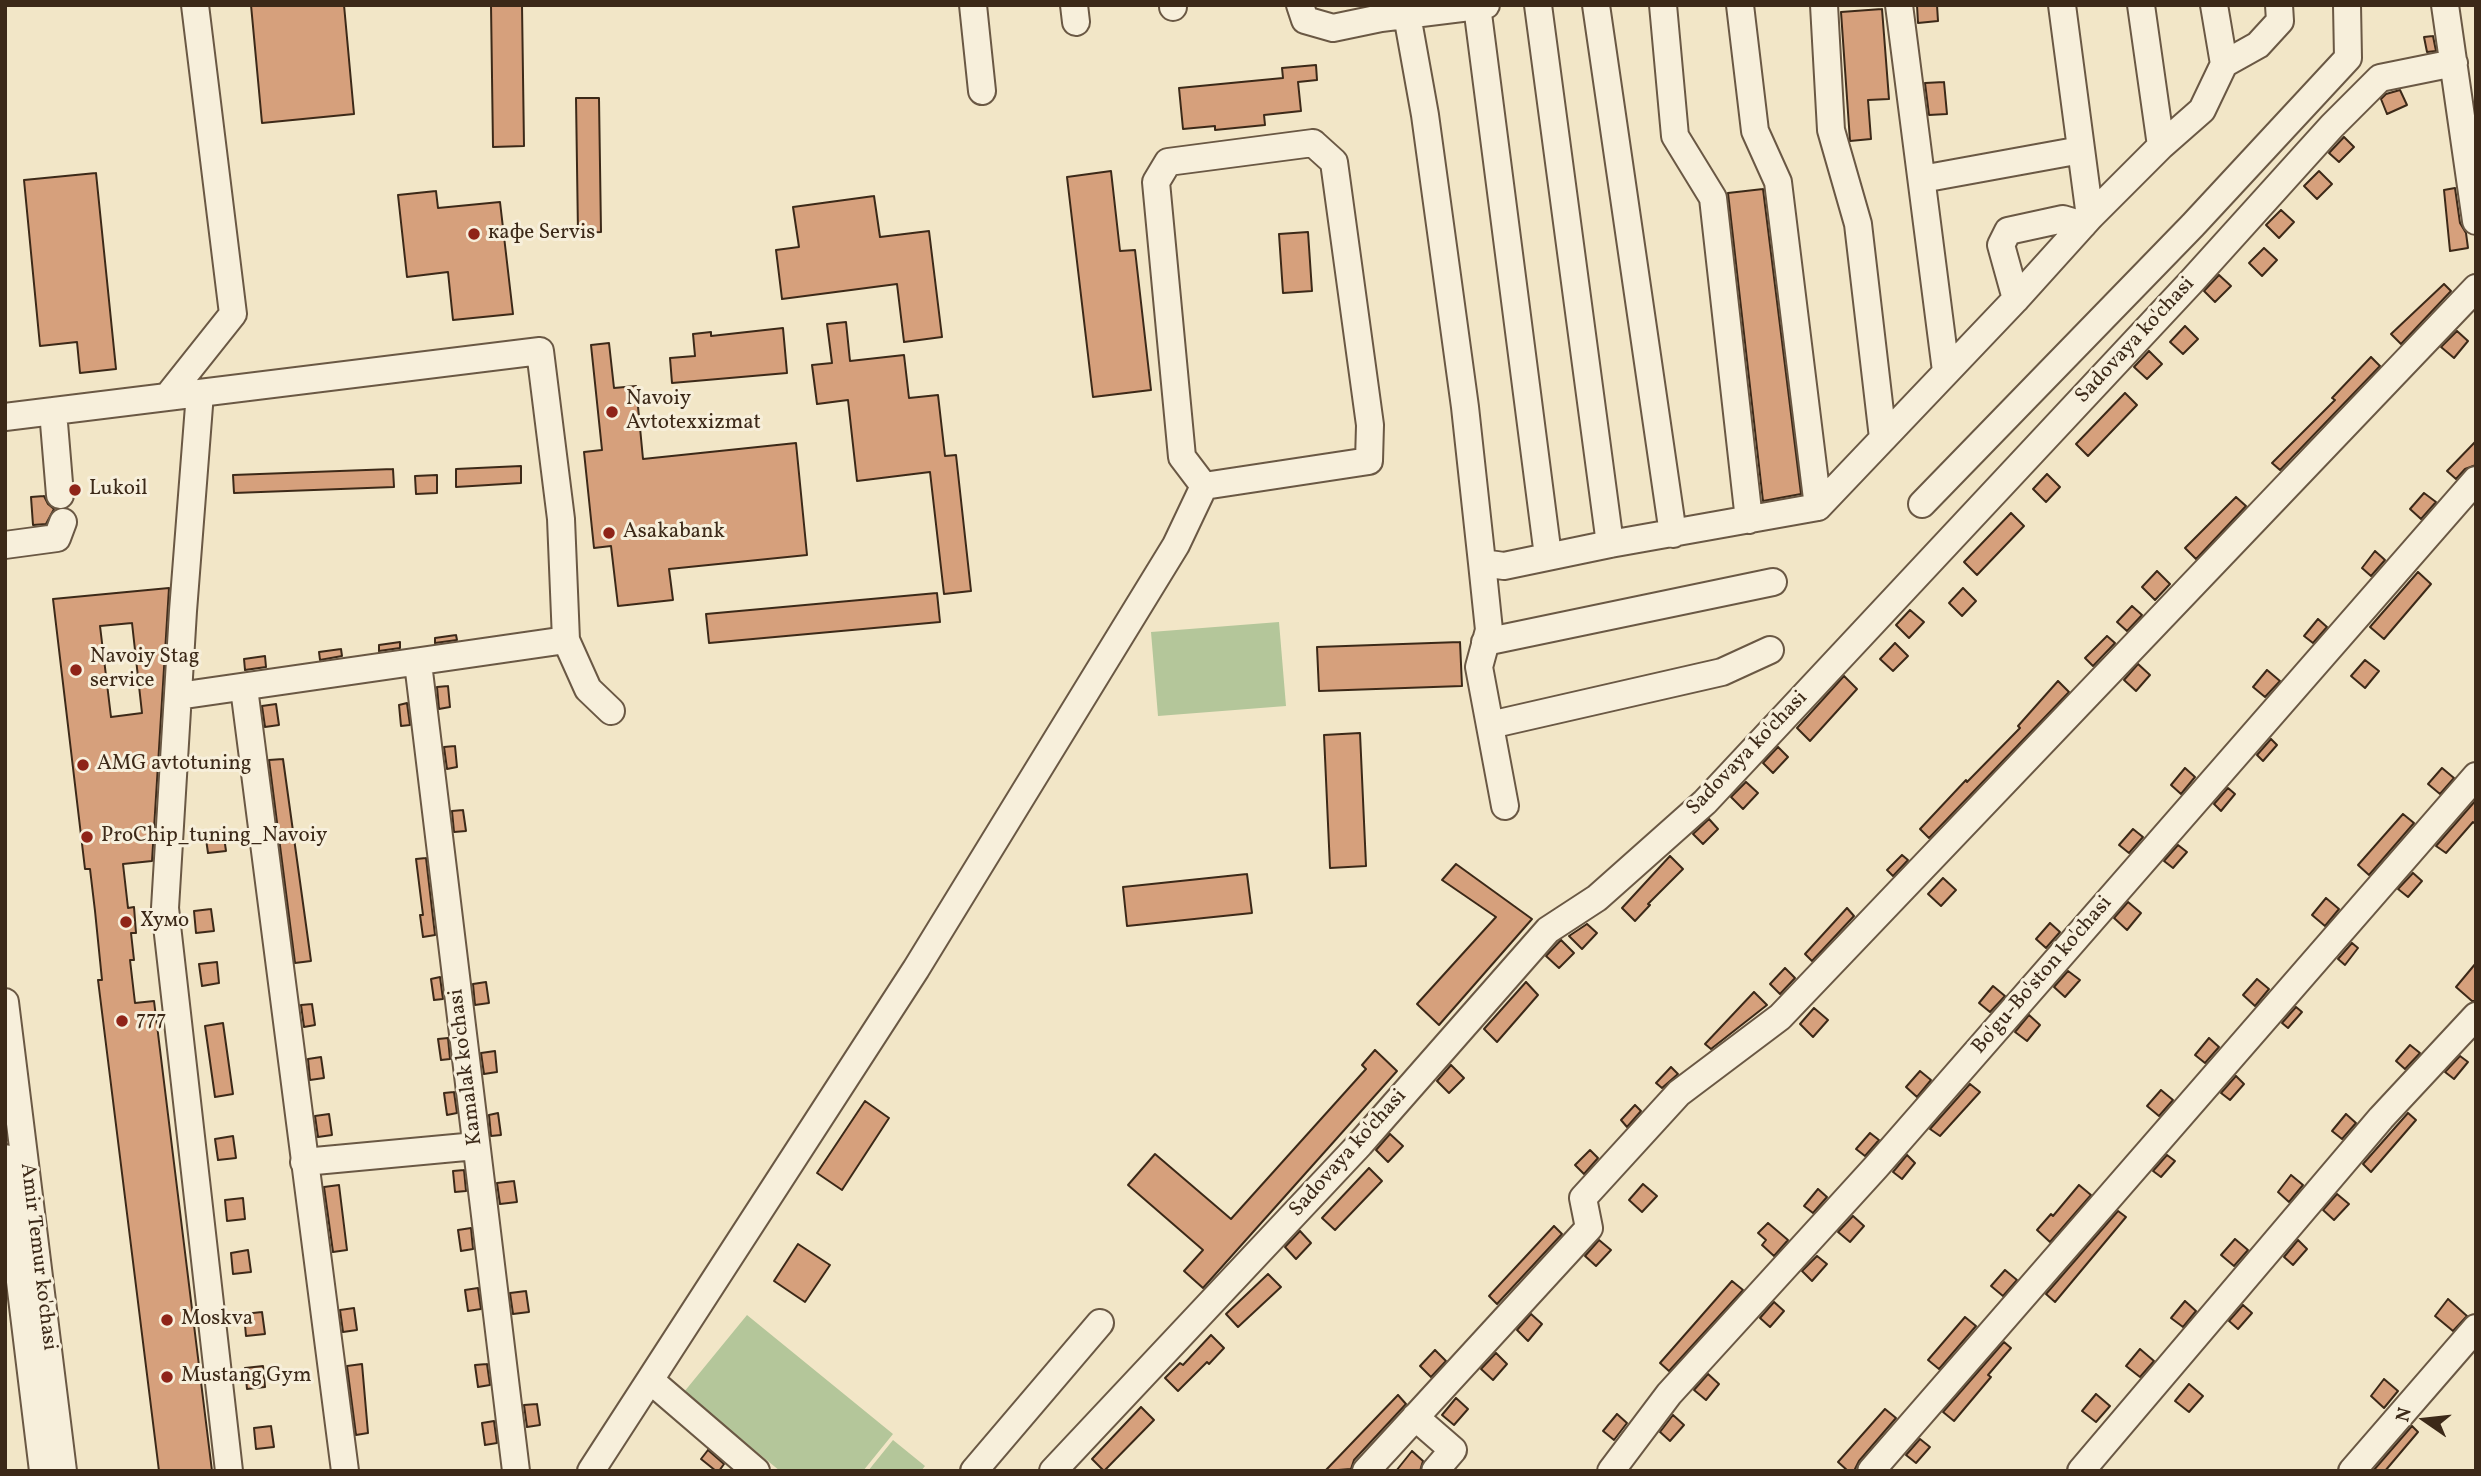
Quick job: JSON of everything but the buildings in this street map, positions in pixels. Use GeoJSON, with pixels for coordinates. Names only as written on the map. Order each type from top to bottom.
{"type":"FeatureCollection","features":[{"type":"Feature","properties":{"kind":"street"},"geometry":{"type":"LineString","coordinates":[[167,397],[233,314],[195,5]]}},
{"type":"Feature","properties":{"kind":"street"},"geometry":{"type":"LineString","coordinates":[[973,5],[982,91]]}},
{"type":"Feature","properties":{"kind":"street"},"geometry":{"type":"LineString","coordinates":[[1300,5],[1305,20],[1333,28],[1380,12],[1407,15],[1481,6],[1548,556]]}},
{"type":"Feature","properties":{"kind":"street"},"geometry":{"type":"LineString","coordinates":[[1538,5],[1610,544]]}},
{"type":"Feature","properties":{"kind":"street"},"geometry":{"type":"LineString","coordinates":[[1596,5],[1673,534]]}},
{"type":"Feature","properties":{"kind":"street"},"geometry":{"type":"LineString","coordinates":[[1663,5],[1675,136],[1713,198],[1749,520]]}},
{"type":"Feature","properties":{"kind":"street"},"geometry":{"type":"LineString","coordinates":[[1740,5],[1755,131],[1779,182],[1818,508]]}},
{"type":"Feature","properties":{"kind":"street"},"geometry":{"type":"LineString","coordinates":[[1824,5],[1830,130],[1858,224],[1883,438]]}},
{"type":"Feature","properties":{"kind":"street"},"geometry":{"type":"LineString","coordinates":[[1899,5],[1947,371]]}},
{"type":"Feature","properties":{"kind":"street"},"geometry":{"type":"LineString","coordinates":[[2062,5],[2081,150],[2086,221]]}},
{"type":"Feature","properties":{"kind":"street"},"geometry":{"type":"LineString","coordinates":[[2141,5],[2161,146]]}},
{"type":"Feature","properties":{"kind":"street"},"geometry":{"type":"LineString","coordinates":[[1482,563],[1504,566],[1610,544],[1818,508],[2086,221],[2161,146],[2202,110],[2224,64],[2214,5]]}},
{"type":"Feature","properties":{"kind":"street"},"geometry":{"type":"LineString","coordinates":[[2224,64],[2258,45],[2280,21],[2279,5]]}},
{"type":"Feature","properties":{"kind":"street"},"geometry":{"type":"LineString","coordinates":[[1922,505],[2193,225],[2348,58],[2347,5]]}},
{"type":"Feature","properties":{"kind":"street"},"geometry":{"type":"LineString","coordinates":[[2445,5],[2476,221]]}},
{"type":"Feature","properties":{"kind":"street"},"geometry":{"type":"LineString","coordinates":[[1407,15],[1429,141],[1465,407],[1489,630],[1479,667],[1505,806]]}},
{"type":"Feature","properties":{"kind":"street","name":"Sadovaya ko'chasi"},"geometry":{"type":"LineString","coordinates":[[1053,1471],[1360,1144],[1548,930],[1597,898],[1705,802],[2220,250],[2332,126],[2381,78],[2454,63]]}},
{"type":"Feature","properties":{"kind":"street"},"geometry":{"type":"LineString","coordinates":[[1313,143],[1334,162],[1370,425],[1369,461],[1204,486],[1182,457],[1156,182],[1168,162],[1313,143]]}},
{"type":"Feature","properties":{"kind":"street"},"geometry":{"type":"LineString","coordinates":[[1922,179],[2081,150]]}},
{"type":"Feature","properties":{"kind":"street"},"geometry":{"type":"LineString","coordinates":[[2016,299],[2001,245],[2008,231],[2063,219],[2086,221]]}},
{"type":"Feature","properties":{"kind":"street"},"geometry":{"type":"LineString","coordinates":[[2193,225],[2220,250]]}},
{"type":"Feature","properties":{"kind":"street"},"geometry":{"type":"LineString","coordinates":[[1366,1471],[1589,1228],[1583,1198],[1679,1093],[1780,1017],[2476,288]]}},
{"type":"Feature","properties":{"kind":"street"},"geometry":{"type":"LineString","coordinates":[[5,417],[540,351],[561,519],[566,640],[588,689],[611,711]]}},
{"type":"Feature","properties":{"kind":"street"},"geometry":{"type":"LineString","coordinates":[[200,393],[165,908],[229,1471]]}},
{"type":"Feature","properties":{"kind":"street"},"geometry":{"type":"LineString","coordinates":[[53,411],[60,495]]}},
{"type":"Feature","properties":{"kind":"street","name":"Bo'gu-Bo'ston ko'chasi"},"geometry":{"type":"LineString","coordinates":[[1611,1471],[1669,1394],[1885,1157],[2476,480]]}},
{"type":"Feature","properties":{"kind":"street"},"geometry":{"type":"LineString","coordinates":[[591,1471],[916,969],[1176,545],[1204,486]]}},
{"type":"Feature","properties":{"kind":"street"},"geometry":{"type":"LineString","coordinates":[[5,545],[57,538],[63,522]]}},
{"type":"Feature","properties":{"kind":"street"},"geometry":{"type":"LineString","coordinates":[[1485,642],[1773,582]]}},
{"type":"Feature","properties":{"kind":"street"},"geometry":{"type":"LineString","coordinates":[[178,696],[566,640]]}},
{"type":"Feature","properties":{"kind":"street"},"geometry":{"type":"LineString","coordinates":[[1490,725],[1722,672],[1770,650]]}},
{"type":"Feature","properties":{"kind":"street","name":"Kamalak ko'chasi"},"geometry":{"type":"LineString","coordinates":[[418,663],[516,1471]]}},
{"type":"Feature","properties":{"kind":"street"},"geometry":{"type":"LineString","coordinates":[[244,688],[345,1471]]}},
{"type":"Feature","properties":{"kind":"street"},"geometry":{"type":"LineString","coordinates":[[1871,1471],[2476,776]]}},
{"type":"Feature","properties":{"kind":"street","name":"Amir Temur ko'chasi"},"geometry":{"type":"LineString","coordinates":[[5,1002],[63,1471]]}},
{"type":"Feature","properties":{"kind":"street"},"geometry":{"type":"LineString","coordinates":[[2081,1471],[2381,1118],[2476,1016]]}},
{"type":"Feature","properties":{"kind":"street"},"geometry":{"type":"LineString","coordinates":[[304,1162],[476,1146]]}},
{"type":"Feature","properties":{"kind":"street","name":"Amir Temur ko'chasi"},"geometry":{"type":"LineString","coordinates":[[5,1158],[43,1471]]}},
{"type":"Feature","properties":{"kind":"street"},"geometry":{"type":"LineString","coordinates":[[974,1471],[1100,1323]]}},
{"type":"Feature","properties":{"kind":"street"},"geometry":{"type":"LineString","coordinates":[[2352,1471],[2476,1328]]}},
{"type":"Feature","properties":{"kind":"street"},"geometry":{"type":"LineString","coordinates":[[650,1380],[756,1471]]}},
{"type":"Feature","properties":{"kind":"street"},"geometry":{"type":"LineString","coordinates":[[1415,1417],[1453,1450],[1435,1471]]}},
{"type":"Feature","properties":{"kind":"green space"},"geometry":{"type":"Polygon","coordinates":[[[1279,622],[1286,706],[1158,716],[1151,632],[1279,622]]]}},
{"type":"Feature","properties":{"kind":"green space"},"geometry":{"type":"Polygon","coordinates":[[[747,1315],[893,1434],[863,1471],[780,1471],[684,1392],[747,1315]]]}},
{"type":"Feature","properties":{"kind":"green space"},"geometry":{"type":"Polygon","coordinates":[[[893,1440],[925,1466],[921,1471],[868,1471],[893,1440]]]}},
{"type":"Feature","properties":{"kind":"place","name":"кафе Servis"},"geometry":{"type":"Point","coordinates":[474,234]}},
{"type":"Feature","properties":{"kind":"place","name":"Navoiy Avtotexxizmat"},"geometry":{"type":"Point","coordinates":[612,412]}},
{"type":"Feature","properties":{"kind":"place","name":"Lukoil"},"geometry":{"type":"Point","coordinates":[75,490]}},
{"type":"Feature","properties":{"kind":"place","name":"Asakabank"},"geometry":{"type":"Point","coordinates":[609,533]}},
{"type":"Feature","properties":{"kind":"place","name":"Navoiy Stag service"},"geometry":{"type":"Point","coordinates":[76,670]}},
{"type":"Feature","properties":{"kind":"place","name":"AMG avtotuning"},"geometry":{"type":"Point","coordinates":[83,765]}},
{"type":"Feature","properties":{"kind":"place","name":"ProChip_tuning_Navoiy"},"geometry":{"type":"Point","coordinates":[87,837]}},
{"type":"Feature","properties":{"kind":"place","name":"Хумо"},"geometry":{"type":"Point","coordinates":[126,922]}},
{"type":"Feature","properties":{"kind":"place","name":"777"},"geometry":{"type":"Point","coordinates":[122,1021]}},
{"type":"Feature","properties":{"kind":"place","name":"Moskva"},"geometry":{"type":"Point","coordinates":[167,1320]}},
{"type":"Feature","properties":{"kind":"place","name":"Mustang Gym"},"geometry":{"type":"Point","coordinates":[167,1377]}}]}
